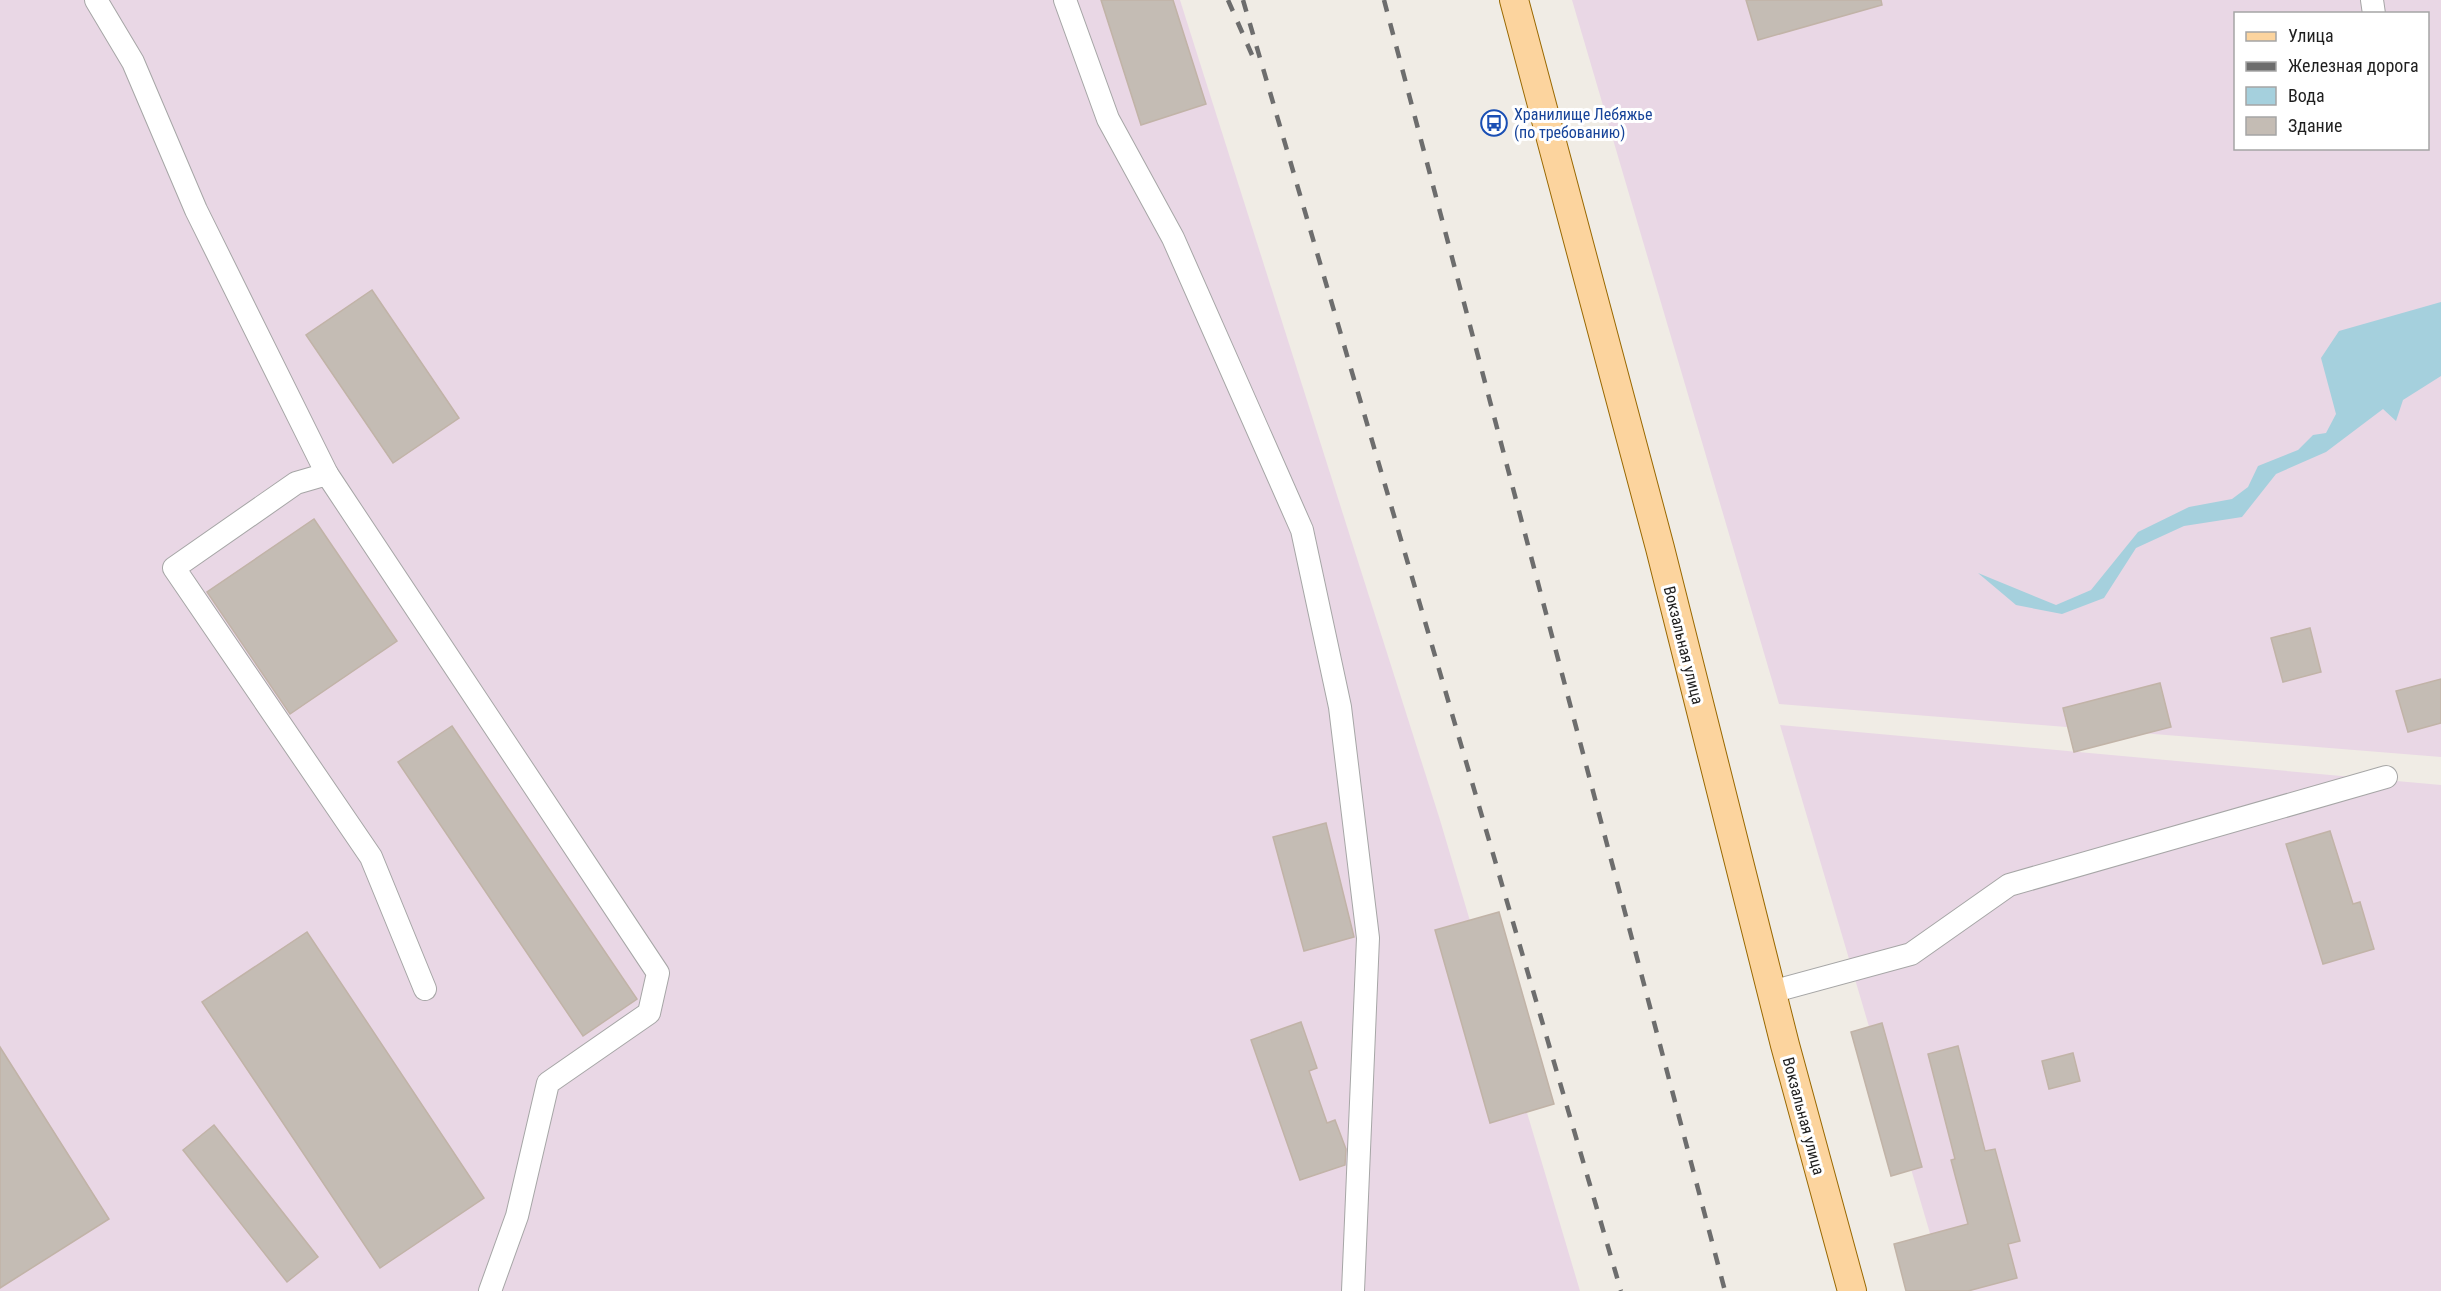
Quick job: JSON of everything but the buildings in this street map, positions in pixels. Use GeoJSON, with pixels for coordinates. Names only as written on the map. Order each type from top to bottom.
{"type":"FeatureCollection","features":[{"type":"Feature","properties":{"kind":"main road","name":"Вокзальная улица"},"geometry":{"type":"LineString","coordinates":[[1514,0],[1660,548],[1771,992],[1852,1291]]}},
{"type":"Feature","properties":{"kind":"lane"},"geometry":{"type":"LineString","coordinates":[[96,0],[133,62],[196,210],[327,474],[658,973],[649,1013],[548,1083],[517,1216],[490,1291]]}},
{"type":"Feature","properties":{"kind":"lane"},"geometry":{"type":"LineString","coordinates":[[1065,0],[1108,119],[1173,238],[1302,530],[1341,707],[1368,938],[1353,1291]]}},
{"type":"Feature","properties":{"kind":"lane"},"geometry":{"type":"LineString","coordinates":[[327,474],[296,483],[174,568],[371,857],[425,989]]}},
{"type":"Feature","properties":{"kind":"lane"},"geometry":{"type":"LineString","coordinates":[[1771,992],[1911,954],[2009,885],[2386,777]]}},
{"type":"Feature","properties":{"kind":"shaded area"},"geometry":{"type":"Polygon","coordinates":[[[0,0],[1180,0],[1440,820],[1580,1291],[0,1291],[0,0]]]}},
{"type":"Feature","properties":{"kind":"shaded area"},"geometry":{"type":"Polygon","coordinates":[[[1572,0],[2441,0],[2441,757],[1779,704],[1572,0]]]}},
{"type":"Feature","properties":{"kind":"shaded area"},"geometry":{"type":"Polygon","coordinates":[[[1780,725],[2441,785],[2441,1291],[1947,1291],[1780,725]]]}},
{"type":"Feature","properties":{"kind":"water"},"geometry":{"type":"Polygon","coordinates":[[[2441,302],[2441,376],[2403,400],[2396,421],[2383,409],[2326,452],[2276,474],[2242,517],[2184,526],[2136,548],[2104,598],[2062,614],[2016,605],[1978,573],[2056,605],[2091,590],[2138,532],[2189,507],[2232,499],[2248,487],[2258,466],[2298,450],[2313,435],[2326,433],[2336,414],[2321,358],[2339,331],[2441,302]]]}},
{"type":"Feature","properties":{"kind":"railway"},"geometry":{"type":"LineString","coordinates":[[1228,0],[1252,55]]}},
{"type":"Feature","properties":{"kind":"railway"},"geometry":{"type":"LineString","coordinates":[[1243,0],[1621,1291]]}},
{"type":"Feature","properties":{"kind":"railway"},"geometry":{"type":"LineString","coordinates":[[1384,0],[1725,1291]]}},
{"type":"Feature","properties":{"kind":"place","name":"Хранилище Лебяжье (по требованию)"},"geometry":{"type":"Point","coordinates":[1494,123]}}]}
